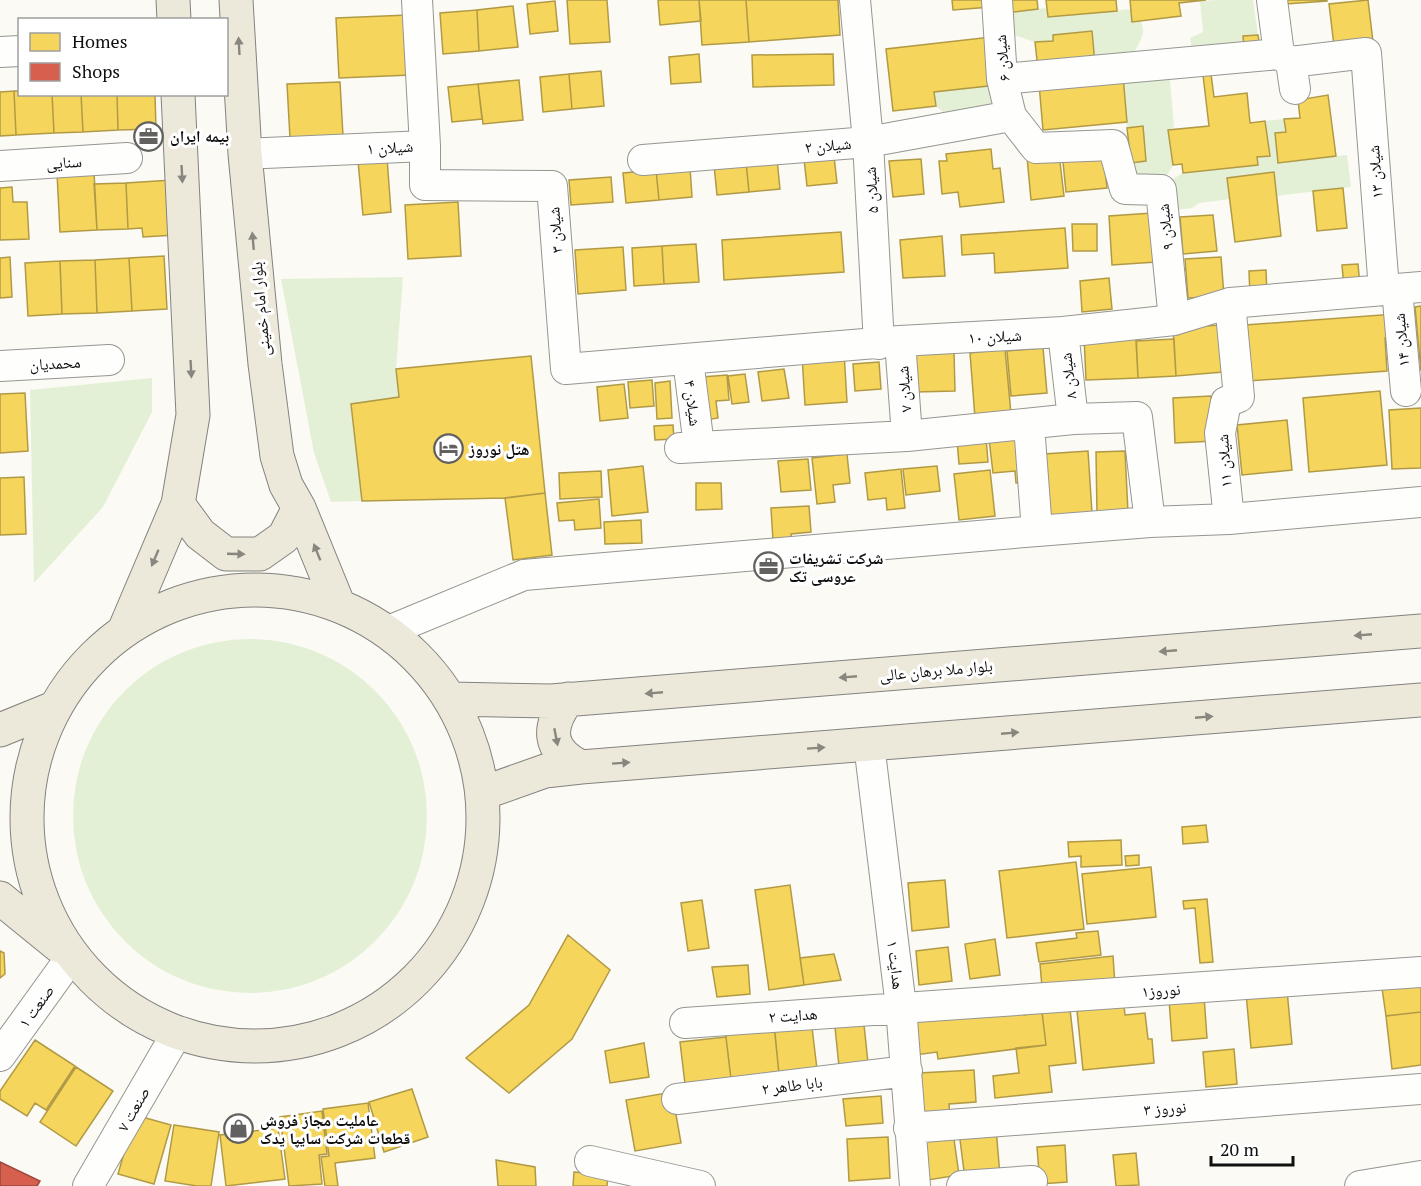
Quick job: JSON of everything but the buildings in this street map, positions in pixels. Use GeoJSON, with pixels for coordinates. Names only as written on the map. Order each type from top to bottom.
{"type":"FeatureCollection","features":[{"type":"Feature","properties":{"kind":"main road"},"geometry":{"type":"LineString","coordinates":[[173,0],[174,18]]}},
{"type":"Feature","properties":{"kind":"main road","name":"بلوار امام خمینی"},"geometry":{"type":"LineString","coordinates":[[236,0],[245,153],[265,364],[277,456],[286,484],[299,508],[339,606]]}},
{"type":"Feature","properties":{"kind":"main road"},"geometry":{"type":"LineString","coordinates":[[124,631],[178,504],[193,415],[178,96]]}},
{"type":"Feature","properties":{"kind":"main road"},"geometry":{"type":"LineString","coordinates":[[178,504],[200,534],[226,554],[260,554],[284,537],[299,508]]}},
{"type":"Feature","properties":{"kind":"main road"},"geometry":{"type":"LineString","coordinates":[[266,590],[294,594],[339,606],[373,622],[403,644],[429,670],[451,699],[466,729],[477,760],[483,793],[484,826],[481,856],[474,886],[463,915],[448,942],[429,967],[408,988],[356,1023],[328,1035],[268,1046],[237,1046],[206,1042],[177,1033],[147,1020],[119,1002],[94,981],[72,956],[49,919],[34,878],[26,835],[27,791],[37,748],[54,708],[85,666],[124,631],[156,613],[183,602],[229,592],[266,590]]}},
{"type":"Feature","properties":{"kind":"main road","name":"بلوار ملا برهان عالی"},"geometry":{"type":"LineString","coordinates":[[451,699],[568,699],[1421,631]]}},
{"type":"Feature","properties":{"kind":"main road"},"geometry":{"type":"LineString","coordinates":[[568,699],[553,724],[555,738],[559,750],[566,759],[581,766]]}},
{"type":"Feature","properties":{"kind":"main road"},"geometry":{"type":"LineString","coordinates":[[483,793],[545,771],[581,766],[1421,700]]}},
{"type":"Feature","properties":{"kind":"main road"},"geometry":{"type":"LineString","coordinates":[[0,730],[54,708]]}},
{"type":"Feature","properties":{"kind":"main road"},"geometry":{"type":"LineString","coordinates":[[0,898],[72,956]]}},
{"type":"Feature","properties":{"kind":"street","name":"شیلان ۱"},"geometry":{"type":"LineString","coordinates":[[245,153],[425,146],[417,0]]}},
{"type":"Feature","properties":{"kind":"street","name":"شیلان ۵"},"geometry":{"type":"LineString","coordinates":[[855,0],[890,343]]}},
{"type":"Feature","properties":{"kind":"street","name":"شیلان ۶"},"geometry":{"type":"LineString","coordinates":[[997,0],[1002,79],[1011,116]]}},
{"type":"Feature","properties":{"kind":"street"},"geometry":{"type":"LineString","coordinates":[[1002,79],[1288,68],[1272,0]]}},
{"type":"Feature","properties":{"kind":"street"},"geometry":{"type":"LineString","coordinates":[[0,52],[18,51]]}},
{"type":"Feature","properties":{"kind":"street","name":"شیلان ۱۳"},"geometry":{"type":"LineString","coordinates":[[1288,68],[1366,53],[1400,288]]}},
{"type":"Feature","properties":{"kind":"street","name":"شیلان ۲"},"geometry":{"type":"LineString","coordinates":[[643,160],[868,142],[1011,116]]}},
{"type":"Feature","properties":{"kind":"street","name":"شیلان ۹"},"geometry":{"type":"LineString","coordinates":[[1011,116],[1036,148],[1113,145],[1125,189],[1161,190],[1174,320]]}},
{"type":"Feature","properties":{"kind":"street","name":"شیلان ۳"},"geometry":{"type":"LineString","coordinates":[[425,146],[425,185],[552,186],[566,369]]}},
{"type":"Feature","properties":{"kind":"street","name":"سنایی"},"geometry":{"type":"LineString","coordinates":[[0,166],[127,158]]}},
{"type":"Feature","properties":{"kind":"street","name":"شیلان ۱۰"},"geometry":{"type":"LineString","coordinates":[[566,369],[890,343],[1063,332],[1174,320],[1230,303],[1400,288]]}},
{"type":"Feature","properties":{"kind":"street","name":"شیلان ۱۴"},"geometry":{"type":"LineString","coordinates":[[1400,288],[1406,391]]}},
{"type":"Feature","properties":{"kind":"street","name":"شیلان ۱۱"},"geometry":{"type":"LineString","coordinates":[[1229,519],[1220,433],[1226,402],[1239,397],[1230,303]]}},
{"type":"Feature","properties":{"kind":"street","name":"شیلان ۸"},"geometry":{"type":"LineString","coordinates":[[1063,332],[1073,419]]}},
{"type":"Feature","properties":{"kind":"street","name":"شیلان ۷"},"geometry":{"type":"LineString","coordinates":[[890,343],[907,436]]}},
{"type":"Feature","properties":{"kind":"street","name":"محمدیان"},"geometry":{"type":"LineString","coordinates":[[0,366],[109,360]]}},
{"type":"Feature","properties":{"kind":"street","name":"شیلان ۴"},"geometry":{"type":"LineString","coordinates":[[688,360],[689,447],[907,436]]}},
{"type":"Feature","properties":{"kind":"street"},"geometry":{"type":"LineString","coordinates":[[907,436],[1073,419],[1137,417],[1150,522]]}},
{"type":"Feature","properties":{"kind":"street"},"geometry":{"type":"LineString","coordinates":[[1029,425],[1037,531]]}},
{"type":"Feature","properties":{"kind":"street"},"geometry":{"type":"LineString","coordinates":[[386,632],[524,575],[1037,531],[1150,522],[1229,519],[1421,502]]}},
{"type":"Feature","properties":{"kind":"street","name":"هدایت ۱"},"geometry":{"type":"LineString","coordinates":[[869,744],[901,1007],[915,1186]]}},
{"type":"Feature","properties":{"kind":"street","name":"صنعت ۱"},"geometry":{"type":"LineString","coordinates":[[0,1056],[72,956]]}},
{"type":"Feature","properties":{"kind":"street","name":"نوروز۱"},"geometry":{"type":"LineString","coordinates":[[901,1007],[1421,972]]}},
{"type":"Feature","properties":{"kind":"street","name":"هدایت ۲"},"geometry":{"type":"LineString","coordinates":[[685,1023],[901,1007]]}},
{"type":"Feature","properties":{"kind":"street","name":"صنعت ۷"},"geometry":{"type":"LineString","coordinates":[[88,1186],[177,1033]]}},
{"type":"Feature","properties":{"kind":"street","name":"بابا طاهر ۲"},"geometry":{"type":"LineString","coordinates":[[677,1099],[907,1071]]}},
{"type":"Feature","properties":{"kind":"street","name":"نوروز ۳"},"geometry":{"type":"LineString","coordinates":[[909,1128],[1421,1089]]}},
{"type":"Feature","properties":{"kind":"street"},"geometry":{"type":"LineString","coordinates":[[590,1161],[700,1186]]}},
{"type":"Feature","properties":{"kind":"street"},"geometry":{"type":"LineString","coordinates":[[1360,1186],[1421,1176]]}},
{"type":"Feature","properties":{"kind":"street"},"geometry":{"type":"LineString","coordinates":[[962,1186],[1032,1181]]}},
{"type":"Feature","properties":{"kind":"green space"},"geometry":{"type":"Polygon","coordinates":[[[1253,0],[1258,35],[1243,36],[1244,48],[1193,55],[1190,38],[1203,32],[1200,1],[1253,0]]]}},
{"type":"Feature","properties":{"kind":"green space"},"geometry":{"type":"Polygon","coordinates":[[[1047,8],[1048,17],[1131,9],[1143,27],[1142,37],[1132,56],[1094,58],[1092,31],[1053,35],[1053,41],[1035,42],[1008,33],[1005,13],[1047,8]]]}},
{"type":"Feature","properties":{"kind":"green space"},"geometry":{"type":"Polygon","coordinates":[[[1169,69],[1174,127],[1168,130],[1173,165],[1164,181],[1134,183],[1131,163],[1146,161],[1143,127],[1127,128],[1123,76],[1169,69]]]}},
{"type":"Feature","properties":{"kind":"green space"},"geometry":{"type":"Polygon","coordinates":[[[997,85],[999,106],[943,112],[936,106],[934,92],[997,85]]]}},
{"type":"Feature","properties":{"kind":"green space"},"geometry":{"type":"Polygon","coordinates":[[[1284,119],[1286,132],[1275,134],[1278,162],[1347,155],[1351,187],[1276,196],[1274,172],[1227,178],[1230,199],[1199,203],[1192,208],[1176,210],[1173,179],[1183,173],[1258,165],[1257,157],[1270,155],[1265,121],[1284,119]]]}},
{"type":"Feature","properties":{"kind":"green space"},"geometry":{"type":"Polygon","coordinates":[[[403,277],[396,369],[399,397],[351,404],[362,501],[331,502],[314,453],[281,279],[403,277]]]}},
{"type":"Feature","properties":{"kind":"green space"},"geometry":{"type":"Polygon","coordinates":[[[152,378],[152,412],[103,507],[34,583],[30,390],[152,378]]]}},
{"type":"Feature","properties":{"kind":"green space"},"geometry":{"type":"Polygon","coordinates":[[[250,639],[285,642],[318,652],[348,669],[375,691],[397,718],[414,748],[424,781],[427,816],[424,851],[414,884],[397,914],[375,941],[348,963],[318,980],[285,990],[250,993],[215,990],[182,980],[152,963],[125,941],[103,914],[86,884],[76,851],[73,816],[76,781],[86,748],[103,718],[125,691],[152,669],[182,652],[215,642],[250,639]]]}},
{"type":"Feature","properties":{"kind":"place","name":"بیمه ایران"},"geometry":{"type":"Point","coordinates":[149,136]}},
{"type":"Feature","properties":{"kind":"place","name":"هتل نوروز"},"geometry":{"type":"Point","coordinates":[448,449]}},
{"type":"Feature","properties":{"kind":"place","name":"شرکت تشریفات عروسی تک"},"geometry":{"type":"Point","coordinates":[768,567]}},
{"type":"Feature","properties":{"kind":"place","name":"عاملیت مجاز فروش قطعات شرکت سایپا یدک"},"geometry":{"type":"Point","coordinates":[239,1129]}}]}
